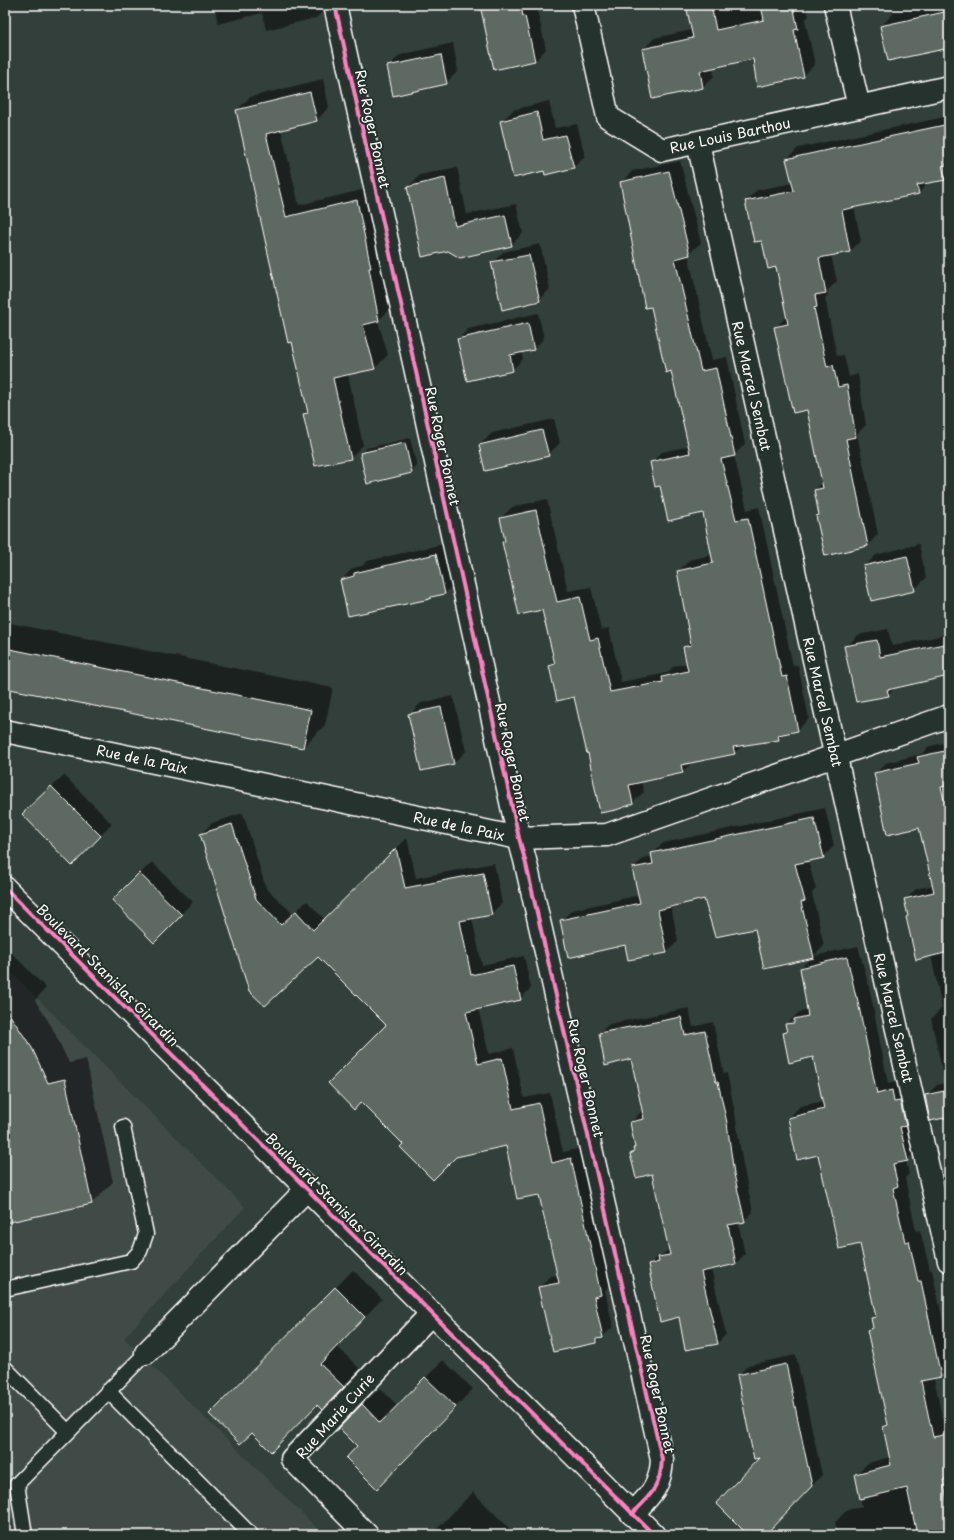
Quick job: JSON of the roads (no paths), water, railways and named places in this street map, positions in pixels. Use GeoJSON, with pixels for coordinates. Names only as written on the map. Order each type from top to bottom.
{"type":"FeatureCollection","features":[{"type":"Feature","properties":{"kind":"street","name":"Rue Roger Bonnet"},"geometry":{"type":"LineString","coordinates":[[335,5],[519,838],[662,1459],[661,1474],[656,1486],[647,1500],[632,1514]]}},
{"type":"Feature","properties":{"kind":"street","name":"Rue Louis Barthou"},"geometry":{"type":"LineString","coordinates":[[583,5],[608,117],[662,150],[949,87]]}},
{"type":"Feature","properties":{"kind":"street"},"geometry":{"type":"LineString","coordinates":[[835,5],[859,107]]}},
{"type":"Feature","properties":{"kind":"street","name":"Rue Marcel Sembat"},"geometry":{"type":"LineString","coordinates":[[698,143],[949,1261]]}},
{"type":"Feature","properties":{"kind":"street","name":"Rue de la Paix"},"geometry":{"type":"LineString","coordinates":[[5,730],[519,838],[606,835],[949,716]]}},
{"type":"Feature","properties":{"kind":"street","name":"Boulevard Stanislas Girardin"},"geometry":{"type":"LineString","coordinates":[[5,888],[654,1535]]}},
{"type":"Feature","properties":{"kind":"street"},"geometry":{"type":"LineString","coordinates":[[146,1353],[307,1189]]}},
{"type":"Feature","properties":{"kind":"street","name":"Rue Marie Curie"},"geometry":{"type":"LineString","coordinates":[[367,1535],[292,1459],[432,1314]]}},
{"type":"Feature","properties":{"kind":"lane"},"geometry":{"type":"LineString","coordinates":[[5,1289],[131,1261],[140,1251],[146,1234],[123,1126]]}},
{"type":"Feature","properties":{"kind":"lane"},"geometry":{"type":"LineString","coordinates":[[25,1535],[17,1484],[146,1353]]}},
{"type":"Feature","properties":{"kind":"lane"},"geometry":{"type":"LineString","coordinates":[[5,1368],[68,1432]]}},
{"type":"Feature","properties":{"kind":"lane"},"geometry":{"type":"LineString","coordinates":[[108,1391],[251,1535]]}}]}
